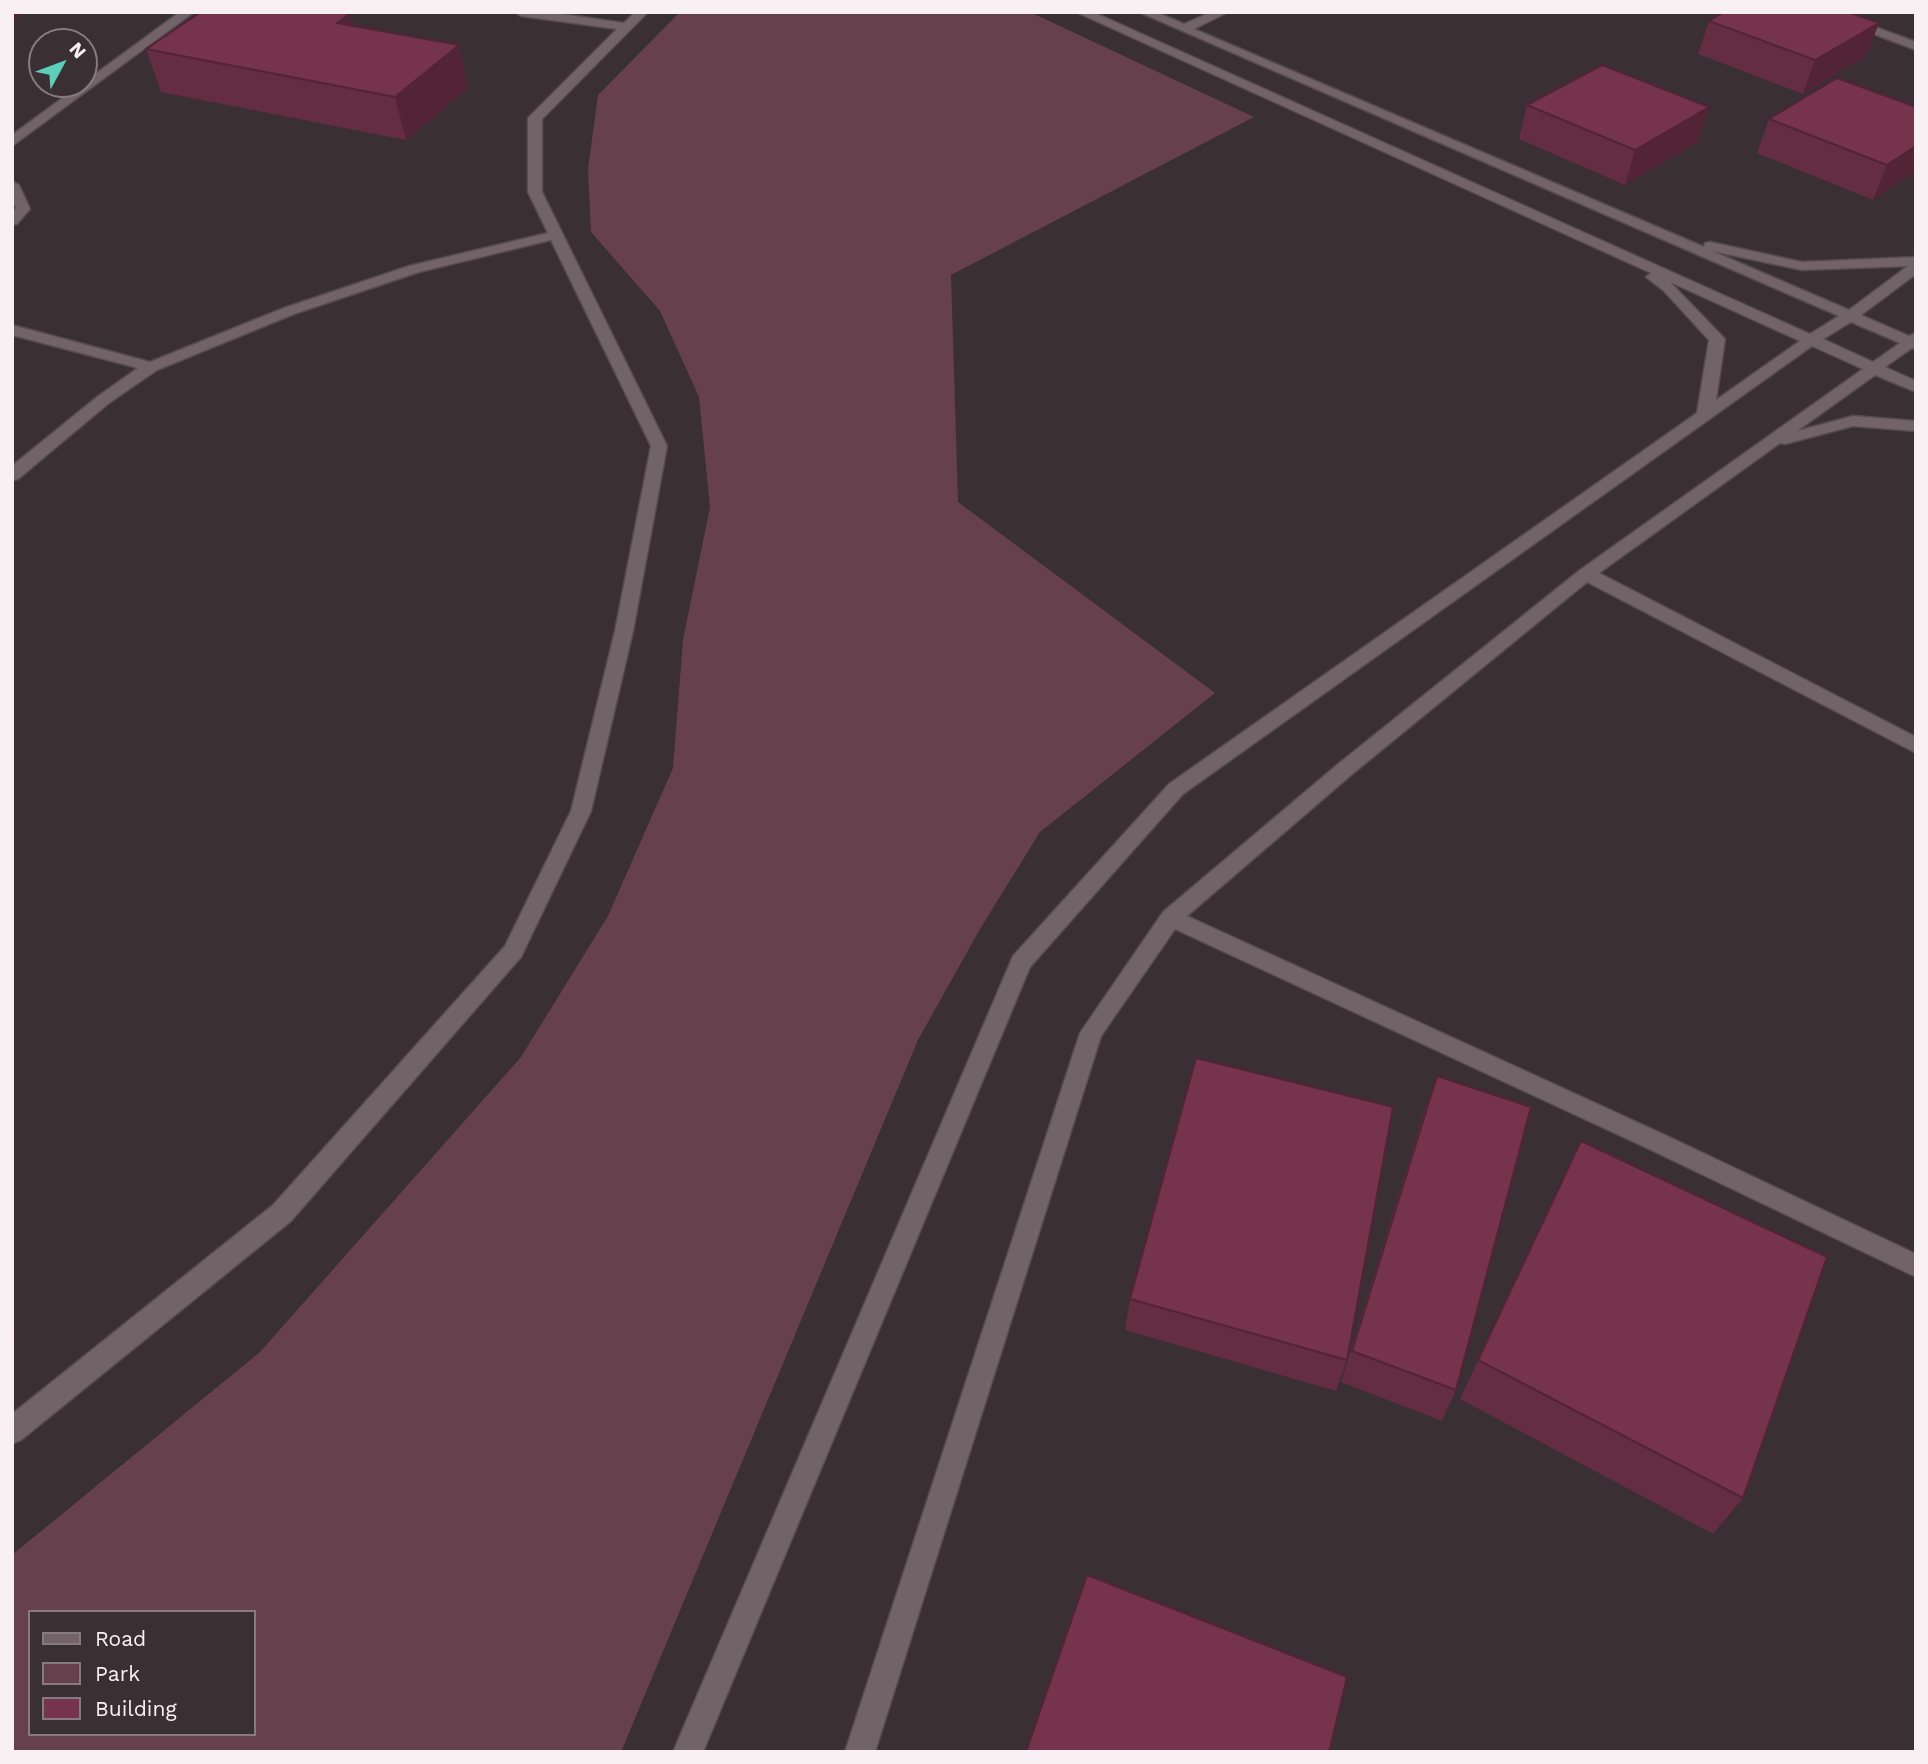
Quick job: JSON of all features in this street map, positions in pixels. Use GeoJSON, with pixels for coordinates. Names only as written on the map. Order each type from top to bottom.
{"type":"FeatureCollection","features":[{"type":"Feature","properties":{"kind":"street"},"geometry":{"type":"LineString","coordinates":[[12,142],[188,12]]}},
{"type":"Feature","properties":{"kind":"street"},"geometry":{"type":"LineString","coordinates":[[521,12],[626,27]]}},
{"type":"Feature","properties":{"kind":"street"},"geometry":{"type":"LineString","coordinates":[[12,1431],[282,1213],[513,951],[581,811],[624,631],[659,446],[535,192],[535,118],[642,12]]}},
{"type":"Feature","properties":{"kind":"street"},"geometry":{"type":"LineString","coordinates":[[1082,12],[1916,387]]}},
{"type":"Feature","properties":{"kind":"street"},"geometry":{"type":"LineString","coordinates":[[1145,12],[1850,316],[1914,341]]}},
{"type":"Feature","properties":{"kind":"street"},"geometry":{"type":"LineString","coordinates":[[1183,29],[1222,12]]}},
{"type":"Feature","properties":{"kind":"street"},"geometry":{"type":"LineString","coordinates":[[1822,12],[1916,46]]}},
{"type":"Feature","properties":{"kind":"street"},"geometry":{"type":"LineString","coordinates":[[12,185],[23,209],[12,221]]}},
{"type":"Feature","properties":{"kind":"street"},"geometry":{"type":"LineString","coordinates":[[12,475],[103,400],[152,367],[289,311],[414,269],[556,235]]}},
{"type":"Feature","properties":{"kind":"street"},"geometry":{"type":"LineString","coordinates":[[1664,236],[1802,266],[1916,261]]}},
{"type":"Feature","properties":{"kind":"street"},"geometry":{"type":"LineString","coordinates":[[1616,253],[1669,288],[1717,339],[1705,416]]}},
{"type":"Feature","properties":{"kind":"street"},"geometry":{"type":"LineString","coordinates":[[688,1752],[1021,962],[1176,789],[1916,267]]}},
{"type":"Feature","properties":{"kind":"street"},"geometry":{"type":"LineString","coordinates":[[12,330],[152,367]]}},
{"type":"Feature","properties":{"kind":"street"},"geometry":{"type":"LineString","coordinates":[[860,1752],[1091,1032],[1171,918],[1344,770],[1586,575],[1914,341]]}},
{"type":"Feature","properties":{"kind":"street"},"geometry":{"type":"LineString","coordinates":[[1770,444],[1853,421],[1916,426]]}},
{"type":"Feature","properties":{"kind":"street"},"geometry":{"type":"LineString","coordinates":[[1586,575],[1916,746]]}},
{"type":"Feature","properties":{"kind":"street"},"geometry":{"type":"LineString","coordinates":[[1171,918],[1657,1142],[1916,1266]]}},
{"type":"Feature","properties":{"kind":"green space"},"geometry":{"type":"Polygon","coordinates":[[[680,12],[1030,12],[1254,117],[951,275],[958,502],[1215,693],[1040,832],[980,929],[918,1040],[621,1752],[12,1752],[12,1555],[260,1352],[521,1057],[608,916],[673,768],[683,640],[710,507],[699,397],[660,311],[591,232],[588,169],[598,95],[680,12]]]}},
{"type":"Feature","properties":{"kind":"building"},"geometry":{"type":"Polygon","coordinates":[[[201,12],[340,12],[349,14],[337,23],[459,45],[395,97],[146,49],[201,12]]]}},
{"type":"Feature","properties":{"kind":"building"},"geometry":{"type":"Polygon","coordinates":[[[1724,12],[1848,12],[1879,23],[1815,60],[1709,21],[1724,12]]]}},
{"type":"Feature","properties":{"kind":"building"},"geometry":{"type":"Polygon","coordinates":[[[1602,65],[1709,107],[1635,150],[1527,105],[1602,65]]]}},
{"type":"Feature","properties":{"kind":"building"},"geometry":{"type":"Polygon","coordinates":[[[1837,78],[1916,107],[1916,146],[1887,165],[1769,119],[1837,78]]]}},
{"type":"Feature","properties":{"kind":"building"},"geometry":{"type":"Polygon","coordinates":[[[1196,1058],[1393,1107],[1347,1360],[1130,1299],[1196,1058]]]}},
{"type":"Feature","properties":{"kind":"building"},"geometry":{"type":"Polygon","coordinates":[[[1437,1076],[1531,1107],[1456,1390],[1352,1351],[1437,1076]]]}},
{"type":"Feature","properties":{"kind":"building"},"geometry":{"type":"Polygon","coordinates":[[[1581,1141],[1827,1257],[1743,1498],[1478,1360],[1581,1141]]]}},
{"type":"Feature","properties":{"kind":"building"},"geometry":{"type":"Polygon","coordinates":[[[1087,1575],[1347,1677],[1329,1752],[1026,1752],[1087,1575]]]}}]}
